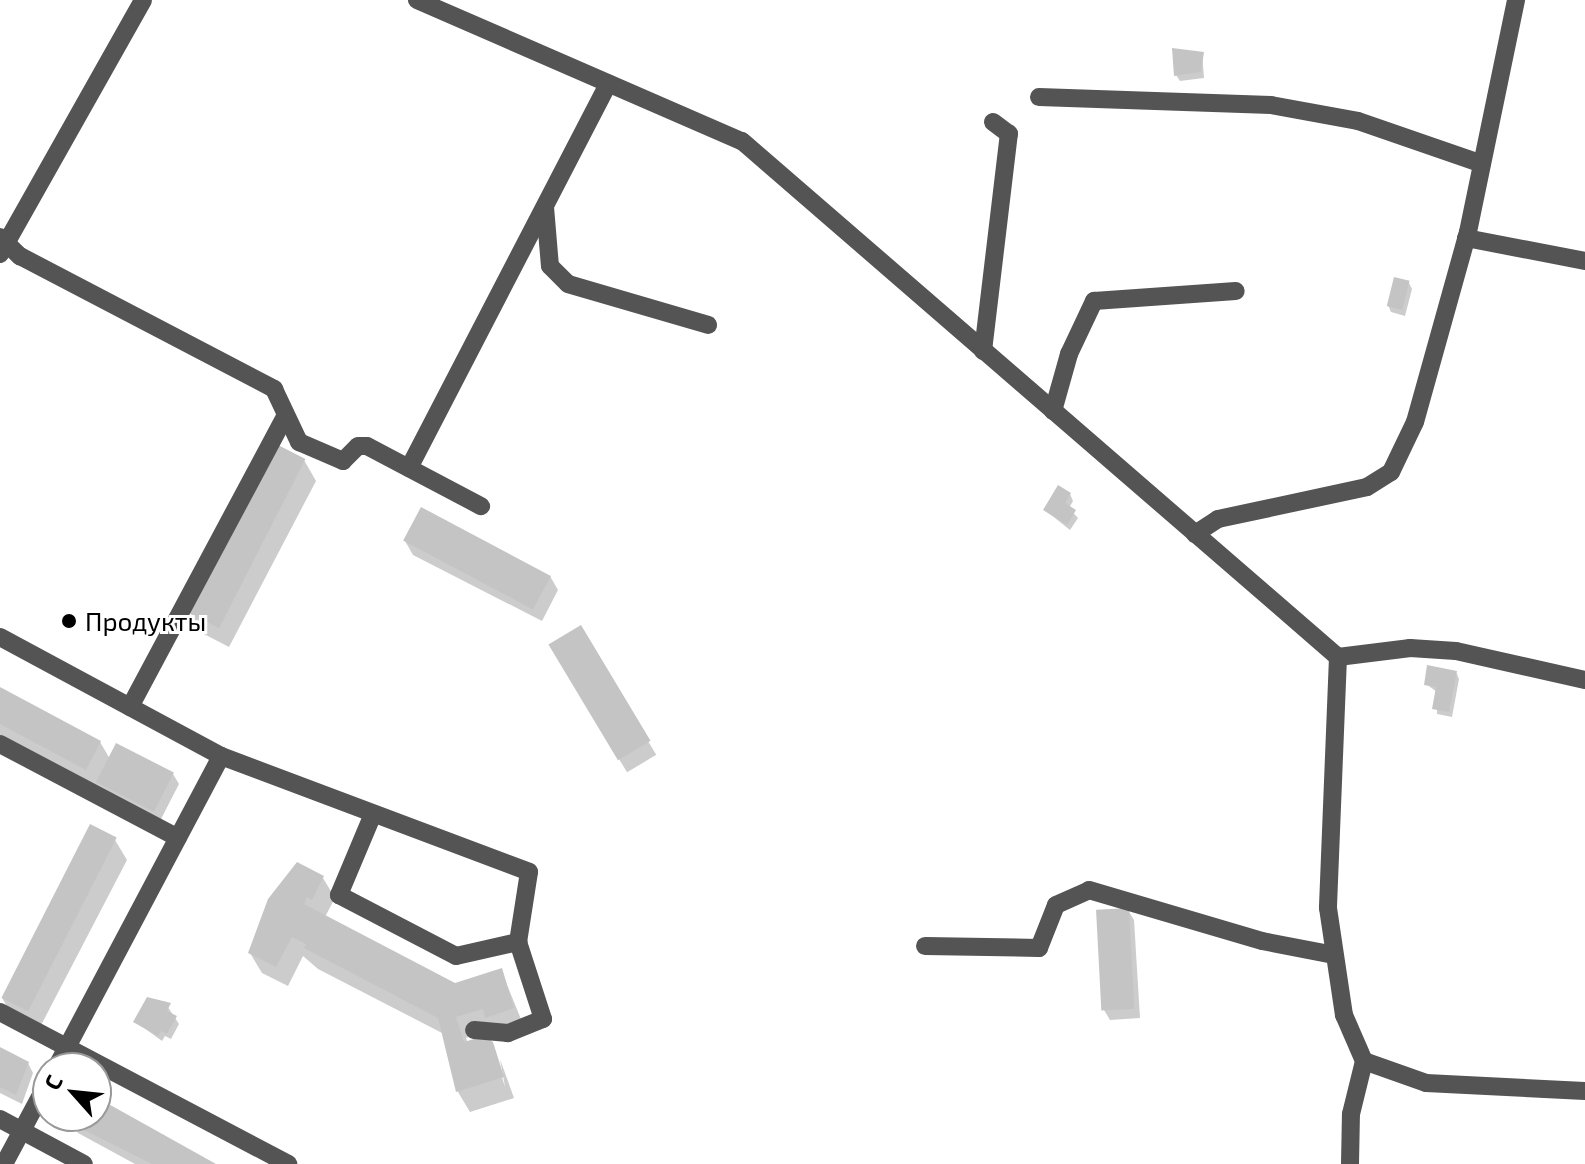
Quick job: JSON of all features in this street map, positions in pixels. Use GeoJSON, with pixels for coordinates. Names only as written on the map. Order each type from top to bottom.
{"type":"FeatureCollection","features":[{"type":"Feature","properties":{"kind":"street"},"geometry":{"type":"LineString","coordinates":[[143,0],[2,244],[274,389],[284,419],[299,442],[343,461],[358,446],[367,446],[481,506]]}},
{"type":"Feature","properties":{"kind":"street"},"geometry":{"type":"LineString","coordinates":[[417,0],[742,141],[1338,657],[1410,648],[1456,651],[1584,674]]}},
{"type":"Feature","properties":{"kind":"street"},"geometry":{"type":"LineString","coordinates":[[1195,534],[1218,519],[1367,487],[1391,472],[1415,422],[1466,238],[1516,0]]}},
{"type":"Feature","properties":{"kind":"street"},"geometry":{"type":"LineString","coordinates":[[409,468],[608,84]]}},
{"type":"Feature","properties":{"kind":"street"},"geometry":{"type":"LineString","coordinates":[[1039,97],[1271,105],[1358,121],[1482,164]]}},
{"type":"Feature","properties":{"kind":"street"},"geometry":{"type":"LineString","coordinates":[[983,351],[1009,134],[993,122]]}},
{"type":"Feature","properties":{"kind":"street"},"geometry":{"type":"LineString","coordinates":[[545,205],[550,266],[568,284],[708,325]]}},
{"type":"Feature","properties":{"kind":"street"},"geometry":{"type":"LineString","coordinates":[[1466,238],[1585,261]]}},
{"type":"Feature","properties":{"kind":"street"},"geometry":{"type":"LineString","coordinates":[[1053,411],[1069,354],[1094,301],[1236,291]]}},
{"type":"Feature","properties":{"kind":"street"},"geometry":{"type":"LineString","coordinates":[[130,707],[284,419]]}},
{"type":"Feature","properties":{"kind":"street"},"geometry":{"type":"LineString","coordinates":[[0,637],[221,756],[529,872],[518,942],[543,1019],[508,1033],[474,1030]]}},
{"type":"Feature","properties":{"kind":"street"},"geometry":{"type":"LineString","coordinates":[[1338,657],[1328,908],[1344,1015],[1364,1061],[1351,1114],[1350,1164]]}},
{"type":"Feature","properties":{"kind":"street"},"geometry":{"type":"LineString","coordinates":[[0,744],[178,838]]}},
{"type":"Feature","properties":{"kind":"street"},"geometry":{"type":"LineString","coordinates":[[64,1052],[221,756]]}},
{"type":"Feature","properties":{"kind":"street"},"geometry":{"type":"LineString","coordinates":[[373,814],[339,895],[456,956],[518,942]]}},
{"type":"Feature","properties":{"kind":"street"},"geometry":{"type":"LineString","coordinates":[[925,946],[1039,948],[1056,905],[1089,890],[1262,941],[1334,955]]}},
{"type":"Feature","properties":{"kind":"street"},"geometry":{"type":"LineString","coordinates":[[0,1012],[288,1164]]}},
{"type":"Feature","properties":{"kind":"street"},"geometry":{"type":"LineString","coordinates":[[1364,1061],[1426,1083],[1585,1091]]}},
{"type":"Feature","properties":{"kind":"street"},"geometry":{"type":"LineString","coordinates":[[4,1164],[32,1112]]}},
{"type":"Feature","properties":{"kind":"street"},"geometry":{"type":"LineString","coordinates":[[0,1119],[84,1164]]}},
{"type":"Feature","properties":{"kind":"building"},"geometry":{"type":"Polygon","coordinates":[[[1172,48],[1204,52],[1201,72],[1174,76],[1172,48]]]}},
{"type":"Feature","properties":{"kind":"building"},"geometry":{"type":"Polygon","coordinates":[[[1394,277],[1410,281],[1402,310],[1387,306],[1394,277]]]}},
{"type":"Feature","properties":{"kind":"building"},"geometry":{"type":"Polygon","coordinates":[[[276,444],[305,459],[219,628],[190,613],[276,444]]]}},
{"type":"Feature","properties":{"kind":"building"},"geometry":{"type":"Polygon","coordinates":[[[1058,485],[1071,493],[1065,503],[1076,510],[1067,525],[1043,510],[1058,485]]]}},
{"type":"Feature","properties":{"kind":"building"},"geometry":{"type":"Polygon","coordinates":[[[421,507],[551,576],[533,610],[403,541],[421,507]]]}},
{"type":"Feature","properties":{"kind":"building"},"geometry":{"type":"Polygon","coordinates":[[[581,625],[651,741],[618,760],[548,645],[581,625]]]}},
{"type":"Feature","properties":{"kind":"building"},"geometry":{"type":"Polygon","coordinates":[[[1427,665],[1457,671],[1449,712],[1432,709],[1436,687],[1424,685],[1427,665]]]}},
{"type":"Feature","properties":{"kind":"building"},"geometry":{"type":"Polygon","coordinates":[[[0,687],[101,741],[86,770],[0,724],[0,687]]]}},
{"type":"Feature","properties":{"kind":"building"},"geometry":{"type":"Polygon","coordinates":[[[116,743],[174,773],[154,812],[96,782],[116,743]]]}},
{"type":"Feature","properties":{"kind":"building"},"geometry":{"type":"Polygon","coordinates":[[[90,824],[117,838],[28,1011],[1,998],[90,824]]]}},
{"type":"Feature","properties":{"kind":"building"},"geometry":{"type":"Polygon","coordinates":[[[297,862],[324,876],[312,900],[307,897],[304,904],[455,983],[502,968],[514,1008],[485,1018],[483,1009],[456,1017],[464,1042],[484,1036],[493,1042],[504,1077],[456,1092],[438,1018],[304,948],[306,944],[292,937],[276,967],[248,953],[268,899],[297,862]]]}},
{"type":"Feature","properties":{"kind":"building"},"geometry":{"type":"Polygon","coordinates":[[[1129,908],[1134,1009],[1101,1011],[1096,910],[1129,908]]]}},
{"type":"Feature","properties":{"kind":"building"},"geometry":{"type":"Polygon","coordinates":[[[147,997],[171,1003],[167,1011],[177,1016],[167,1034],[161,1031],[158,1036],[133,1022],[147,997]]]}},
{"type":"Feature","properties":{"kind":"building"},"geometry":{"type":"Polygon","coordinates":[[[0,1047],[29,1062],[16,1095],[0,1087],[0,1047]]]}},
{"type":"Feature","properties":{"kind":"building"},"geometry":{"type":"Polygon","coordinates":[[[112,1106],[216,1164],[152,1164],[88,1132],[112,1132],[112,1106]]]}},
{"type":"Feature","properties":{"kind":"place","name":"Продукты"},"geometry":{"type":"Point","coordinates":[69,621]}}]}
